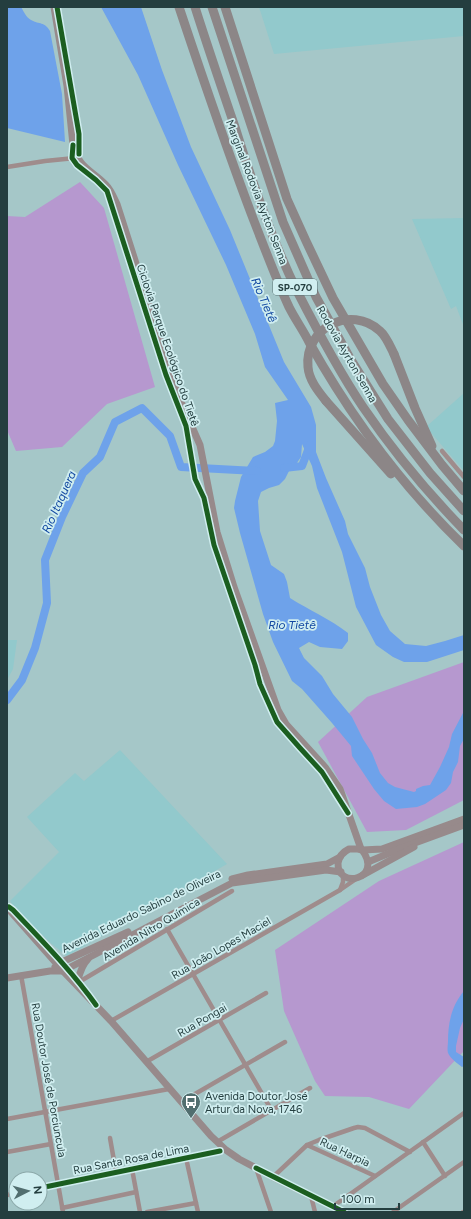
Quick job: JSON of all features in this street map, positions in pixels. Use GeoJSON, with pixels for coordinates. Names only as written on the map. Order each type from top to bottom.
{"type":"FeatureCollection","features":[{"type":"Feature","properties":{"kind":"highway","name":"Marginal Rodovia Ayrton Senna"},"geometry":{"type":"LineString","coordinates":[[179,7],[213,111],[231,160],[289,306],[315,353],[363,427],[412,492],[464,546]]}},
{"type":"Feature","properties":{"kind":"highway","name":"Rodovia Ayrton Senna"},"geometry":{"type":"LineString","coordinates":[[195,7],[244,157],[296,290],[341,372],[363,407],[405,464],[464,530]]}},
{"type":"Feature","properties":{"kind":"highway","name":"Rodovia Ayrton Senna"},"geometry":{"type":"LineString","coordinates":[[212,7],[283,222],[316,297],[351,360],[388,419],[430,473],[464,511]]}},
{"type":"Feature","properties":{"kind":"highway"},"geometry":{"type":"LineString","coordinates":[[224,7],[254,136]]}},
{"type":"Feature","properties":{"kind":"highway"},"geometry":{"type":"LineString","coordinates":[[224,7],[287,199],[334,298],[383,384],[442,465],[464,491]]}},
{"type":"Feature","properties":{"kind":"highway"},"geometry":{"type":"LineString","coordinates":[[289,306],[315,344],[363,407]]}},
{"type":"Feature","properties":{"kind":"highway"},"geometry":{"type":"LineString","coordinates":[[412,492],[390,472],[326,401],[311,380],[308,367],[309,354],[313,341],[321,331],[332,324],[344,320],[357,320],[370,323],[380,331],[388,341],[424,428],[442,465]]}},
{"type":"Feature","properties":{"kind":"main road"},"geometry":{"type":"LineString","coordinates":[[54,7],[67,86],[76,161],[107,185],[117,204],[178,395],[200,445],[215,523],[227,566],[278,710],[286,724],[324,767],[340,789],[359,849],[368,862],[368,867],[360,876]]}},
{"type":"Feature","properties":{"kind":"main road"},"geometry":{"type":"LineString","coordinates":[[431,838],[360,876],[350,878],[342,874],[338,865],[340,858],[345,851],[359,849],[382,849],[464,819]]}},
{"type":"Feature","properties":{"kind":"main road"},"geometry":{"type":"LineString","coordinates":[[368,862],[464,825]]}},
{"type":"Feature","properties":{"kind":"main road","name":"Avenida Eduardo Sabino de Oliveira"},"geometry":{"type":"LineString","coordinates":[[50,971],[60,964],[112,940],[230,880],[248,875],[328,864],[340,858]]}},
{"type":"Feature","properties":{"kind":"main road","name":"Avenida Eduardo Sabino de Oliveira"},"geometry":{"type":"LineString","coordinates":[[50,971],[65,970],[232,883],[326,870],[342,874]]}},
{"type":"Feature","properties":{"kind":"main road"},"geometry":{"type":"LineString","coordinates":[[8,906],[36,934],[65,970],[217,1142],[239,1159],[344,1212]]}},
{"type":"Feature","properties":{"kind":"main road"},"geometry":{"type":"LineString","coordinates":[[8,906],[11,912],[60,964]]}},
{"type":"Feature","properties":{"kind":"main road"},"geometry":{"type":"LineString","coordinates":[[36,934],[64,956],[76,956]]}},
{"type":"Feature","properties":{"kind":"main road"},"geometry":{"type":"LineString","coordinates":[[79,981],[82,966],[90,957]]}},
{"type":"Feature","properties":{"kind":"main road"},"geometry":{"type":"LineString","coordinates":[[65,970],[79,981],[96,1005]]}},
{"type":"Feature","properties":{"kind":"main road"},"geometry":{"type":"LineString","coordinates":[[7,978],[50,971]]}},
{"type":"Feature","properties":{"kind":"street"},"geometry":{"type":"LineString","coordinates":[[60,160],[76,161]]}},
{"type":"Feature","properties":{"kind":"street"},"geometry":{"type":"LineString","coordinates":[[7,167],[45,161],[76,161]]}},
{"type":"Feature","properties":{"kind":"street"},"geometry":{"type":"LineString","coordinates":[[442,452],[464,477]]}},
{"type":"Feature","properties":{"kind":"street"},"geometry":{"type":"LineString","coordinates":[[340,890],[343,882],[342,874]]}},
{"type":"Feature","properties":{"kind":"street","name":"Rua João Lopes Maciel"},"geometry":{"type":"LineString","coordinates":[[111,1022],[340,890],[360,876]]}},
{"type":"Feature","properties":{"kind":"street","name":"Avenida Nitro Química"},"geometry":{"type":"LineString","coordinates":[[79,981],[232,891]]}},
{"type":"Feature","properties":{"kind":"street"},"geometry":{"type":"LineString","coordinates":[[167,929],[272,1111]]}},
{"type":"Feature","properties":{"kind":"street","name":"Rua Doutor José de Porciuncula"},"geometry":{"type":"LineString","coordinates":[[21,975],[63,1210]]}},
{"type":"Feature","properties":{"kind":"street","name":"Rua Pongai"},"geometry":{"type":"LineString","coordinates":[[146,1062],[266,993]]}},
{"type":"Feature","properties":{"kind":"street"},"geometry":{"type":"LineString","coordinates":[[181,1102],[246,1066],[285,1042]]}},
{"type":"Feature","properties":{"kind":"street"},"geometry":{"type":"LineString","coordinates":[[7,1119],[169,1088]]}},
{"type":"Feature","properties":{"kind":"street"},"geometry":{"type":"LineString","coordinates":[[217,1142],[310,1088]]}},
{"type":"Feature","properties":{"kind":"street"},"geometry":{"type":"LineString","coordinates":[[332,1207],[464,1113]]}},
{"type":"Feature","properties":{"kind":"street"},"geometry":{"type":"LineString","coordinates":[[273,1177],[307,1145],[358,1127],[365,1128],[410,1152]]}},
{"type":"Feature","properties":{"kind":"street"},"geometry":{"type":"LineString","coordinates":[[110,1138],[116,1172]]}},
{"type":"Feature","properties":{"kind":"street"},"geometry":{"type":"LineString","coordinates":[[423,1142],[445,1176]]}},
{"type":"Feature","properties":{"kind":"street"},"geometry":{"type":"LineString","coordinates":[[7,1152],[51,1144]]}},
{"type":"Feature","properties":{"kind":"street","name":"Rua Harpia"},"geometry":{"type":"LineString","coordinates":[[307,1145],[375,1176]]}},
{"type":"Feature","properties":{"kind":"street","name":"Rua Santa Rosa de Lima"},"geometry":{"type":"LineString","coordinates":[[48,1186],[226,1150]]}},
{"type":"Feature","properties":{"kind":"street"},"geometry":{"type":"LineString","coordinates":[[186,1158],[198,1212]]}},
{"type":"Feature","properties":{"kind":"street"},"geometry":{"type":"LineString","coordinates":[[393,1212],[464,1162]]}},
{"type":"Feature","properties":{"kind":"street"},"geometry":{"type":"LineString","coordinates":[[256,1168],[271,1212]]}},
{"type":"Feature","properties":{"kind":"street"},"geometry":{"type":"LineString","coordinates":[[132,1169],[140,1212]]}},
{"type":"Feature","properties":{"kind":"street"},"geometry":{"type":"LineString","coordinates":[[63,1210],[136,1192]]}},
{"type":"Feature","properties":{"kind":"street"},"geometry":{"type":"LineString","coordinates":[[311,1196],[315,1212]]}},
{"type":"Feature","properties":{"kind":"street"},"geometry":{"type":"LineString","coordinates":[[147,1212],[196,1202]]}},
{"type":"Feature","properties":{"kind":"shaded area"},"geometry":{"type":"Polygon","coordinates":[[[259,7],[464,7],[464,36],[274,54],[259,7]]]}},
{"type":"Feature","properties":{"kind":"shaded area"},"geometry":{"type":"Polygon","coordinates":[[[80,182],[104,208],[155,387],[107,404],[62,447],[16,451],[7,430],[7,216],[25,217],[80,182]]]}},
{"type":"Feature","properties":{"kind":"shaded area"},"geometry":{"type":"Polygon","coordinates":[[[464,218],[464,327],[456,306],[451,309],[412,219],[464,218]]]}},
{"type":"Feature","properties":{"kind":"shaded area"},"geometry":{"type":"Polygon","coordinates":[[[464,393],[464,471],[426,427],[464,393]]]}},
{"type":"Feature","properties":{"kind":"shaded area"},"geometry":{"type":"Polygon","coordinates":[[[7,640],[17,640],[13,669],[7,680],[7,640]]]}},
{"type":"Feature","properties":{"kind":"shaded area"},"geometry":{"type":"Polygon","coordinates":[[[464,662],[464,800],[406,830],[367,832],[318,742],[367,697],[464,662]]]}},
{"type":"Feature","properties":{"kind":"shaded area"},"geometry":{"type":"Polygon","coordinates":[[[120,750],[227,864],[67,956],[24,922],[10,901],[59,852],[27,817],[75,773],[84,781],[120,750]]]}},
{"type":"Feature","properties":{"kind":"shaded area"},"geometry":{"type":"Polygon","coordinates":[[[464,842],[464,1051],[409,1109],[369,1097],[325,1096],[315,1081],[284,1011],[275,950],[379,881],[464,842]]]}},
{"type":"Feature","properties":{"kind":"water"},"geometry":{"type":"Polygon","coordinates":[[[7,7],[21,7],[29,19],[44,24],[50,31],[62,94],[65,142],[7,128],[7,7]]]}},
{"type":"Feature","properties":{"kind":"water"},"geometry":{"type":"Polygon","coordinates":[[[101,7],[141,7],[162,70],[191,147],[230,230],[284,362],[311,407],[316,425],[316,452],[345,521],[348,534],[365,568],[370,587],[381,615],[390,631],[405,644],[426,646],[464,635],[464,650],[427,662],[404,662],[393,657],[376,645],[356,607],[342,552],[317,488],[312,466],[302,444],[301,457],[289,471],[285,479],[279,485],[261,492],[258,501],[260,531],[271,565],[284,574],[290,598],[334,623],[348,633],[348,641],[342,649],[320,647],[309,642],[299,648],[304,658],[322,676],[333,694],[352,717],[372,753],[380,773],[388,783],[395,787],[414,792],[416,789],[430,785],[440,767],[449,747],[452,734],[464,711],[464,739],[460,746],[458,762],[453,772],[451,783],[446,790],[425,804],[417,807],[396,809],[384,801],[352,756],[351,746],[302,689],[292,681],[273,642],[263,614],[234,508],[241,477],[253,457],[265,452],[273,446],[275,441],[277,421],[275,403],[288,400],[265,367],[255,334],[226,265],[178,165],[138,75],[101,7]]]}},
{"type":"Feature","properties":{"kind":"water"},"geometry":{"type":"Polygon","coordinates":[[[464,991],[464,1019],[460,1028],[456,1046],[456,1052],[464,1057],[464,1066],[462,1067],[454,1061],[448,1053],[448,1049],[449,1027],[452,1014],[456,1002],[464,991]]]}},
{"type":"Feature","properties":{"kind":"waterway","name":"Rio Itaquera"},"geometry":{"type":"LineString","coordinates":[[7,700],[22,680],[35,648],[47,603],[45,560],[62,517],[83,473],[100,457],[115,422],[142,408],[170,436],[181,467],[257,471]]}},
{"type":"Feature","properties":{"kind":"waterway","name":"Rio Tietê"},"geometry":{"type":"LineString","coordinates":[[284,468],[302,466],[310,445]]}},
{"type":"Feature","properties":{"kind":"cycle path"},"geometry":{"type":"LineString","coordinates":[[57,7],[79,134],[79,154]]}},
{"type":"Feature","properties":{"kind":"cycle path","name":"Ciclovia Parque Ecológico do Tietê"},"geometry":{"type":"LineString","coordinates":[[73,145],[72,158],[77,165],[107,191],[166,375],[186,426],[195,479],[204,498],[214,545],[255,665],[260,684],[277,722],[322,772],[348,813]]}},
{"type":"Feature","properties":{"kind":"cycle path"},"geometry":{"type":"LineString","coordinates":[[9,907],[56,956],[96,1005]]}},
{"type":"Feature","properties":{"kind":"cycle path"},"geometry":{"type":"LineString","coordinates":[[48,1186],[220,1151]]}},
{"type":"Feature","properties":{"kind":"cycle path"},"geometry":{"type":"LineString","coordinates":[[256,1168],[344,1212]]}},
{"type":"Feature","properties":{"kind":"place","name":"Avenida Doutor José Artur da Nova, 1746"},"geometry":{"type":"Point","coordinates":[191,1119]}}]}
